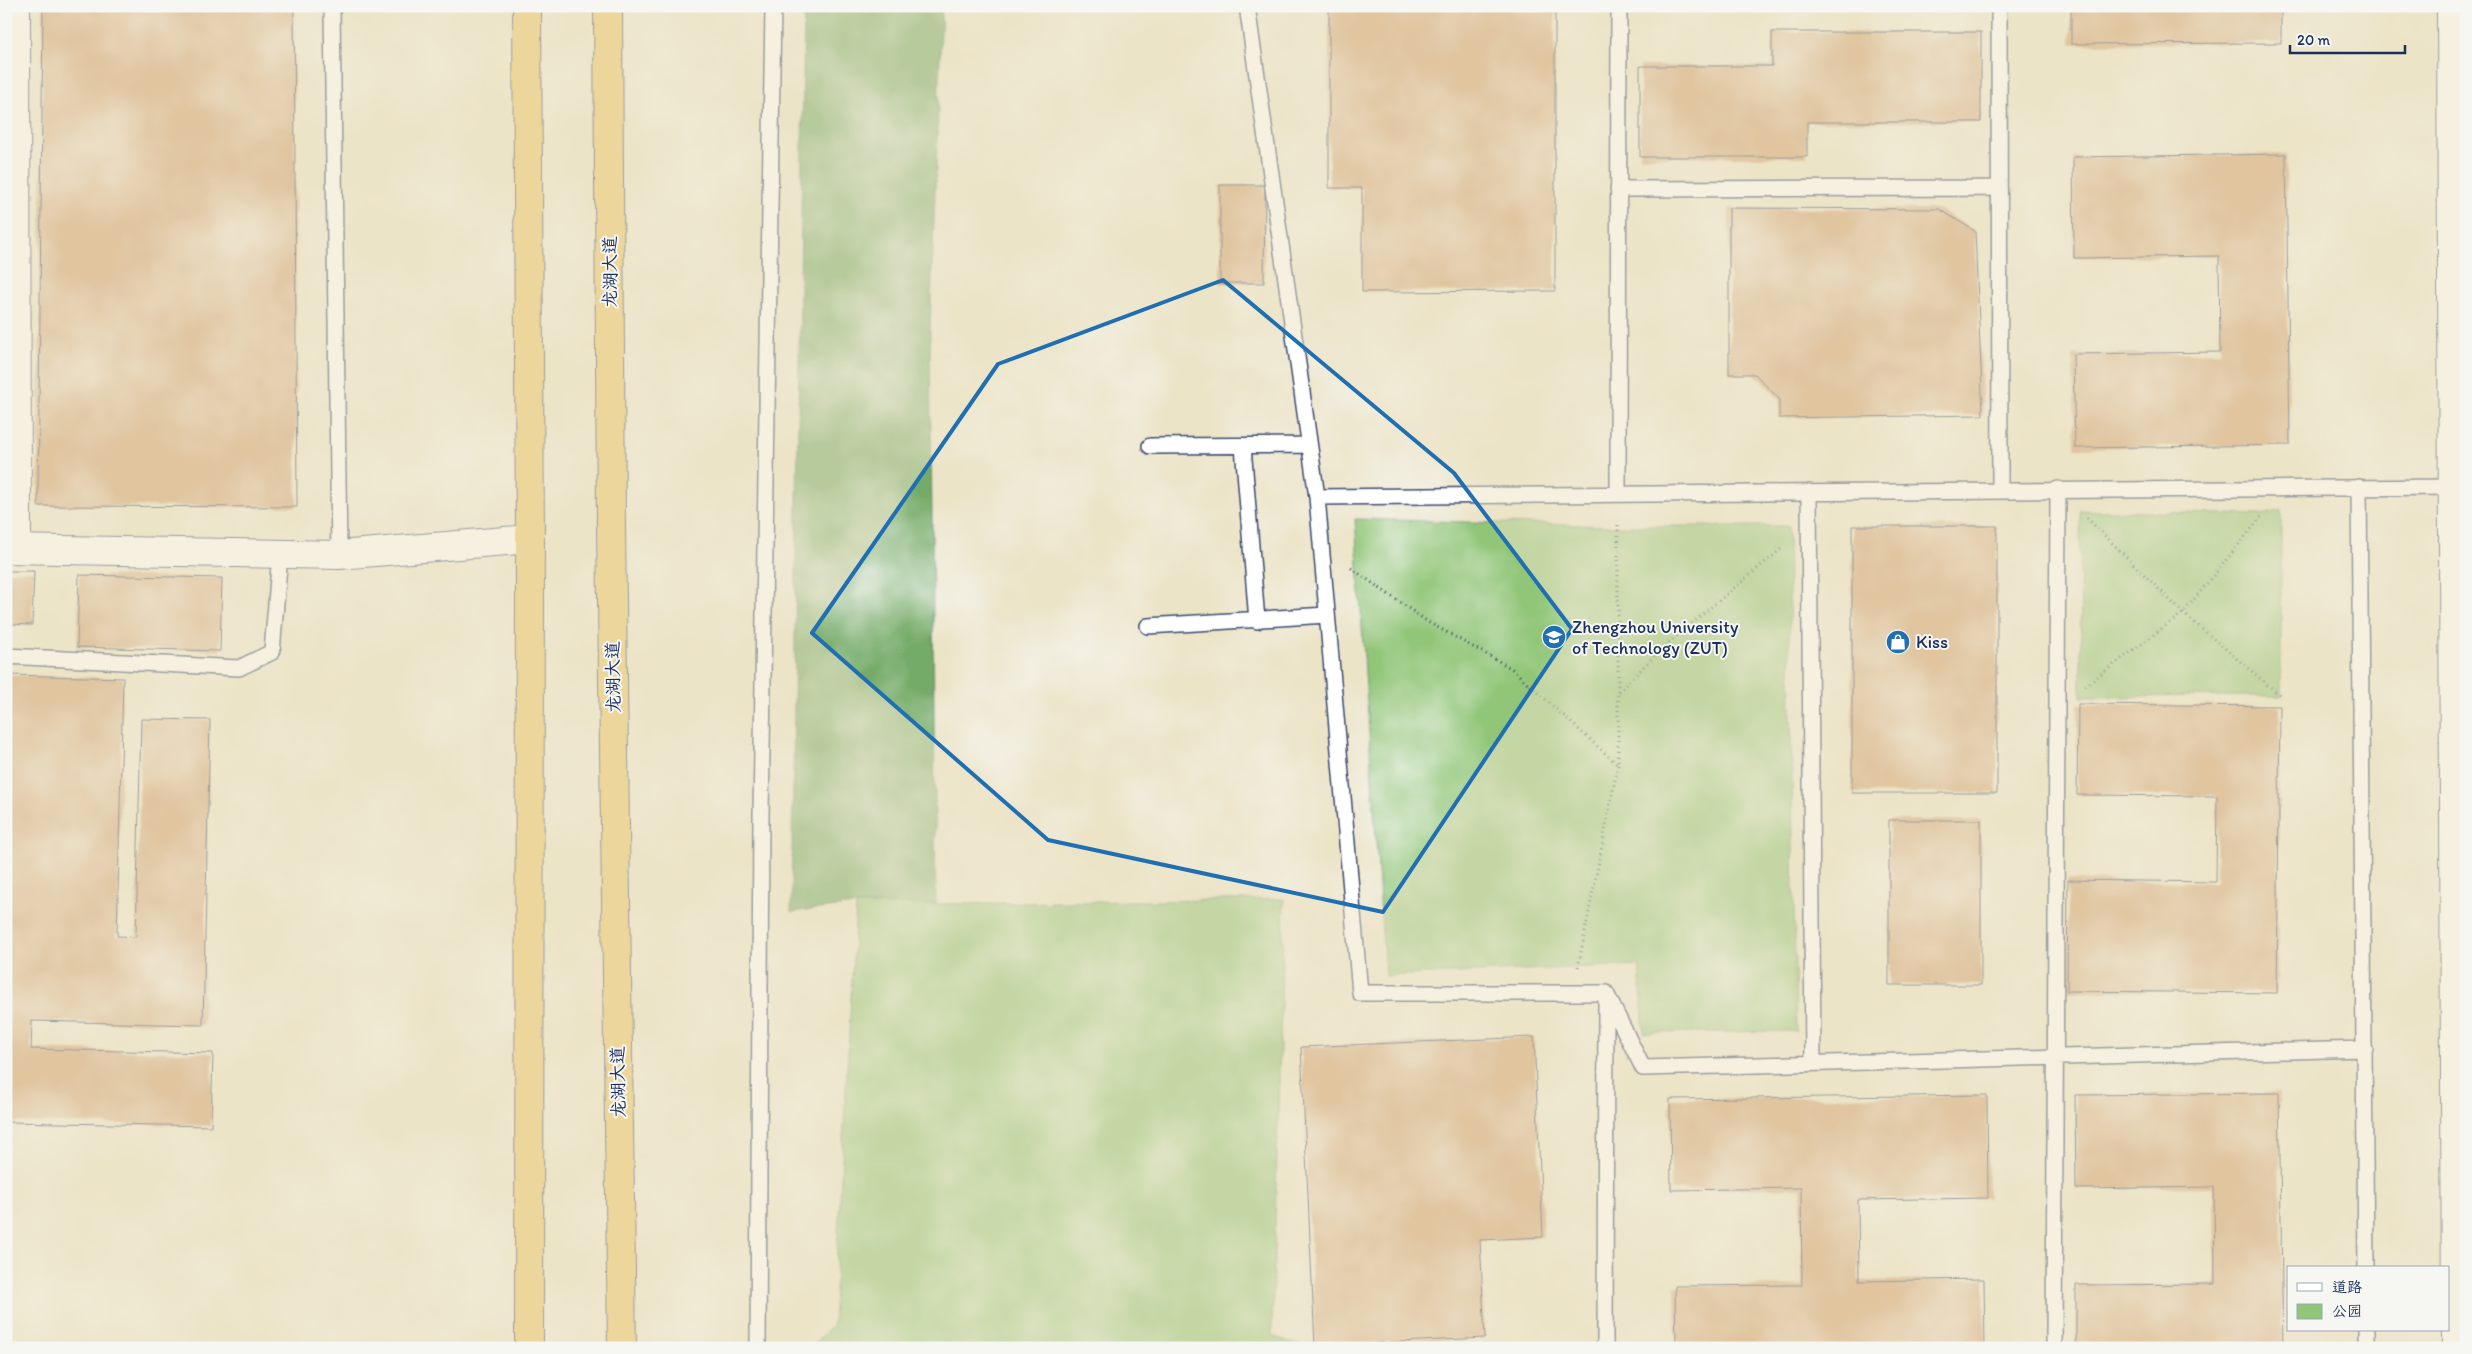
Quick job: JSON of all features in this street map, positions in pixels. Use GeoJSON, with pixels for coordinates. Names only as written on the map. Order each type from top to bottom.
{"type":"FeatureCollection","features":[{"type":"Feature","properties":{"kind":"highway"},"geometry":{"type":"LineString","coordinates":[[527,6],[530,539],[529,1348]]}},
{"type":"Feature","properties":{"kind":"highway","name":"龙湖大道"},"geometry":{"type":"LineString","coordinates":[[608,6],[611,518],[622,1348]]}},
{"type":"Feature","properties":{"kind":"street"},"geometry":{"type":"LineString","coordinates":[[16,6],[12,549],[340,556],[530,539]]}},
{"type":"Feature","properties":{"kind":"street"},"geometry":{"type":"LineString","coordinates":[[2451,6],[2456,1348]]}},
{"type":"Feature","properties":{"kind":"lane"},"geometry":{"type":"LineString","coordinates":[[332,6],[340,556]]}},
{"type":"Feature","properties":{"kind":"lane"},"geometry":{"type":"LineString","coordinates":[[758,1348],[760,826],[773,6]]}},
{"type":"Feature","properties":{"kind":"lane"},"geometry":{"type":"LineString","coordinates":[[1247,6],[1317,497],[1360,993],[1606,993]]}},
{"type":"Feature","properties":{"kind":"lane"},"geometry":{"type":"LineString","coordinates":[[1618,6],[1618,494]]}},
{"type":"Feature","properties":{"kind":"lane"},"geometry":{"type":"LineString","coordinates":[[1999,6],[2000,490]]}},
{"type":"Feature","properties":{"kind":"lane"},"geometry":{"type":"LineString","coordinates":[[1618,189],[1999,188]]}},
{"type":"Feature","properties":{"kind":"lane"},"geometry":{"type":"LineString","coordinates":[[1150,446],[1309,445]]}},
{"type":"Feature","properties":{"kind":"lane"},"geometry":{"type":"LineString","coordinates":[[1243,446],[1257,621]]}},
{"type":"Feature","properties":{"kind":"lane"},"geometry":{"type":"LineString","coordinates":[[2359,487],[2366,1266]]}},
{"type":"Feature","properties":{"kind":"lane"},"geometry":{"type":"LineString","coordinates":[[1317,497],[2453,487]]}},
{"type":"Feature","properties":{"kind":"lane"},"geometry":{"type":"LineString","coordinates":[[2054,1348],[2058,489]]}},
{"type":"Feature","properties":{"kind":"lane"},"geometry":{"type":"LineString","coordinates":[[1809,492],[1813,1063]]}},
{"type":"Feature","properties":{"kind":"lane"},"geometry":{"type":"LineString","coordinates":[[6,656],[239,668],[272,652],[280,554]]}},
{"type":"Feature","properties":{"kind":"lane"},"geometry":{"type":"LineString","coordinates":[[1148,626],[1327,616]]}},
{"type":"Feature","properties":{"kind":"lane"},"geometry":{"type":"LineString","coordinates":[[1606,993],[1643,1068],[2365,1049]]}},
{"type":"Feature","properties":{"kind":"lane"},"geometry":{"type":"LineString","coordinates":[[1604,1348],[1606,993]]}},
{"type":"Feature","properties":{"kind":"lane"},"geometry":{"type":"LineString","coordinates":[[2367,1332],[2367,1348]]}},
{"type":"Feature","properties":{"kind":"path"},"geometry":{"type":"LineString","coordinates":[[2057,707],[2183,613],[2286,487]]}},
{"type":"Feature","properties":{"kind":"path"},"geometry":{"type":"LineString","coordinates":[[2058,489],[2183,613],[2281,696]]}},
{"type":"Feature","properties":{"kind":"path"},"geometry":{"type":"LineString","coordinates":[[1573,993],[1618,765],[1618,494]]}},
{"type":"Feature","properties":{"kind":"path"},"geometry":{"type":"LineString","coordinates":[[1619,692],[1661,649],[1809,526]]}},
{"type":"Feature","properties":{"kind":"path"},"geometry":{"type":"LineString","coordinates":[[1322,548],[1428,622],[1511,668],[1618,765]]}},
{"type":"Feature","properties":{"kind":"highlighted area"},"geometry":{"type":"Polygon","coordinates":[[[1223,280],[1454,473],[1572,629],[1383,912],[1048,840],[812,633],[998,364],[1223,280]]]}},
{"type":"Feature","properties":{"kind":"green space"},"geometry":{"type":"Polygon","coordinates":[[[804,6],[942,6],[930,331],[936,904],[856,905],[791,912],[804,6]]]}},
{"type":"Feature","properties":{"kind":"green space"},"geometry":{"type":"Polygon","coordinates":[[[2080,510],[2262,515],[2281,510],[2281,696],[2081,697],[2080,510]]]}},
{"type":"Feature","properties":{"kind":"green space"},"geometry":{"type":"Polygon","coordinates":[[[1355,519],[1615,526],[1788,526],[1796,1031],[1644,1033],[1639,965],[1385,976],[1355,519]]]}},
{"type":"Feature","properties":{"kind":"green space"},"geometry":{"type":"Polygon","coordinates":[[[1284,899],[1272,1336],[1310,1348],[811,1348],[833,1324],[856,905],[1284,899]]]}},
{"type":"Feature","properties":{"kind":"building"},"geometry":{"type":"Polygon","coordinates":[[[43,6],[294,6],[297,507],[38,506],[43,6]]]}},
{"type":"Feature","properties":{"kind":"building"},"geometry":{"type":"Polygon","coordinates":[[[1329,6],[1555,6],[1555,291],[1362,292],[1362,188],[1329,188],[1329,6]]]}},
{"type":"Feature","properties":{"kind":"building"},"geometry":{"type":"Polygon","coordinates":[[[2071,6],[2281,6],[2281,43],[2071,44],[2071,6]]]}},
{"type":"Feature","properties":{"kind":"building"},"geometry":{"type":"Polygon","coordinates":[[[1772,32],[1981,32],[1981,122],[1807,122],[1807,157],[1640,157],[1640,66],[1772,66],[1772,32]]]}},
{"type":"Feature","properties":{"kind":"building"},"geometry":{"type":"Polygon","coordinates":[[[2286,154],[2290,445],[2075,448],[2073,354],[2220,352],[2219,256],[2074,258],[2073,157],[2286,154]]]}},
{"type":"Feature","properties":{"kind":"building"},"geometry":{"type":"Polygon","coordinates":[[[1220,185],[1265,185],[1264,283],[1220,283],[1220,185]]]}},
{"type":"Feature","properties":{"kind":"building"},"geometry":{"type":"Polygon","coordinates":[[[1729,208],[1939,209],[1975,231],[1983,415],[1779,418],[1779,399],[1755,374],[1729,374],[1729,208]]]}},
{"type":"Feature","properties":{"kind":"building"},"geometry":{"type":"Polygon","coordinates":[[[1852,526],[1997,526],[1997,793],[1852,793],[1852,526]]]}},
{"type":"Feature","properties":{"kind":"building"},"geometry":{"type":"Polygon","coordinates":[[[6,571],[34,571],[32,625],[6,624],[6,571]]]}},
{"type":"Feature","properties":{"kind":"building"},"geometry":{"type":"Polygon","coordinates":[[[79,575],[222,578],[220,651],[77,647],[79,575]]]}},
{"type":"Feature","properties":{"kind":"building"},"geometry":{"type":"Polygon","coordinates":[[[6,675],[123,678],[117,936],[136,937],[141,719],[210,720],[203,1025],[32,1021],[31,1049],[213,1053],[211,1126],[6,1122],[6,675]]]}},
{"type":"Feature","properties":{"kind":"building"},"geometry":{"type":"Polygon","coordinates":[[[2078,704],[2280,706],[2277,993],[2067,991],[2068,880],[2216,882],[2217,796],[2077,795],[2078,704]]]}},
{"type":"Feature","properties":{"kind":"building"},"geometry":{"type":"Polygon","coordinates":[[[1889,820],[1981,820],[1981,985],[1889,985],[1889,820]]]}},
{"type":"Feature","properties":{"kind":"building"},"geometry":{"type":"Polygon","coordinates":[[[1534,1037],[1543,1237],[1480,1240],[1485,1338],[1315,1346],[1301,1047],[1534,1037]]]}},
{"type":"Feature","properties":{"kind":"building"},"geometry":{"type":"Polygon","coordinates":[[[2279,1093],[2283,1348],[2076,1348],[2076,1285],[2215,1284],[2214,1187],[2076,1189],[2075,1095],[2279,1093]]]}},
{"type":"Feature","properties":{"kind":"building"},"geometry":{"type":"Polygon","coordinates":[[[1987,1095],[1988,1198],[1858,1200],[1859,1281],[1984,1279],[1985,1348],[1676,1348],[1675,1286],[1802,1285],[1801,1188],[1671,1190],[1670,1099],[1987,1095]]]}},
{"type":"Feature","properties":{"kind":"place","name":"Zhengzhou University of Technology (ZUT)"},"geometry":{"type":"Point","coordinates":[1554,637]}},
{"type":"Feature","properties":{"kind":"place","name":"Kiss"},"geometry":{"type":"Point","coordinates":[1898,642]}}]}
